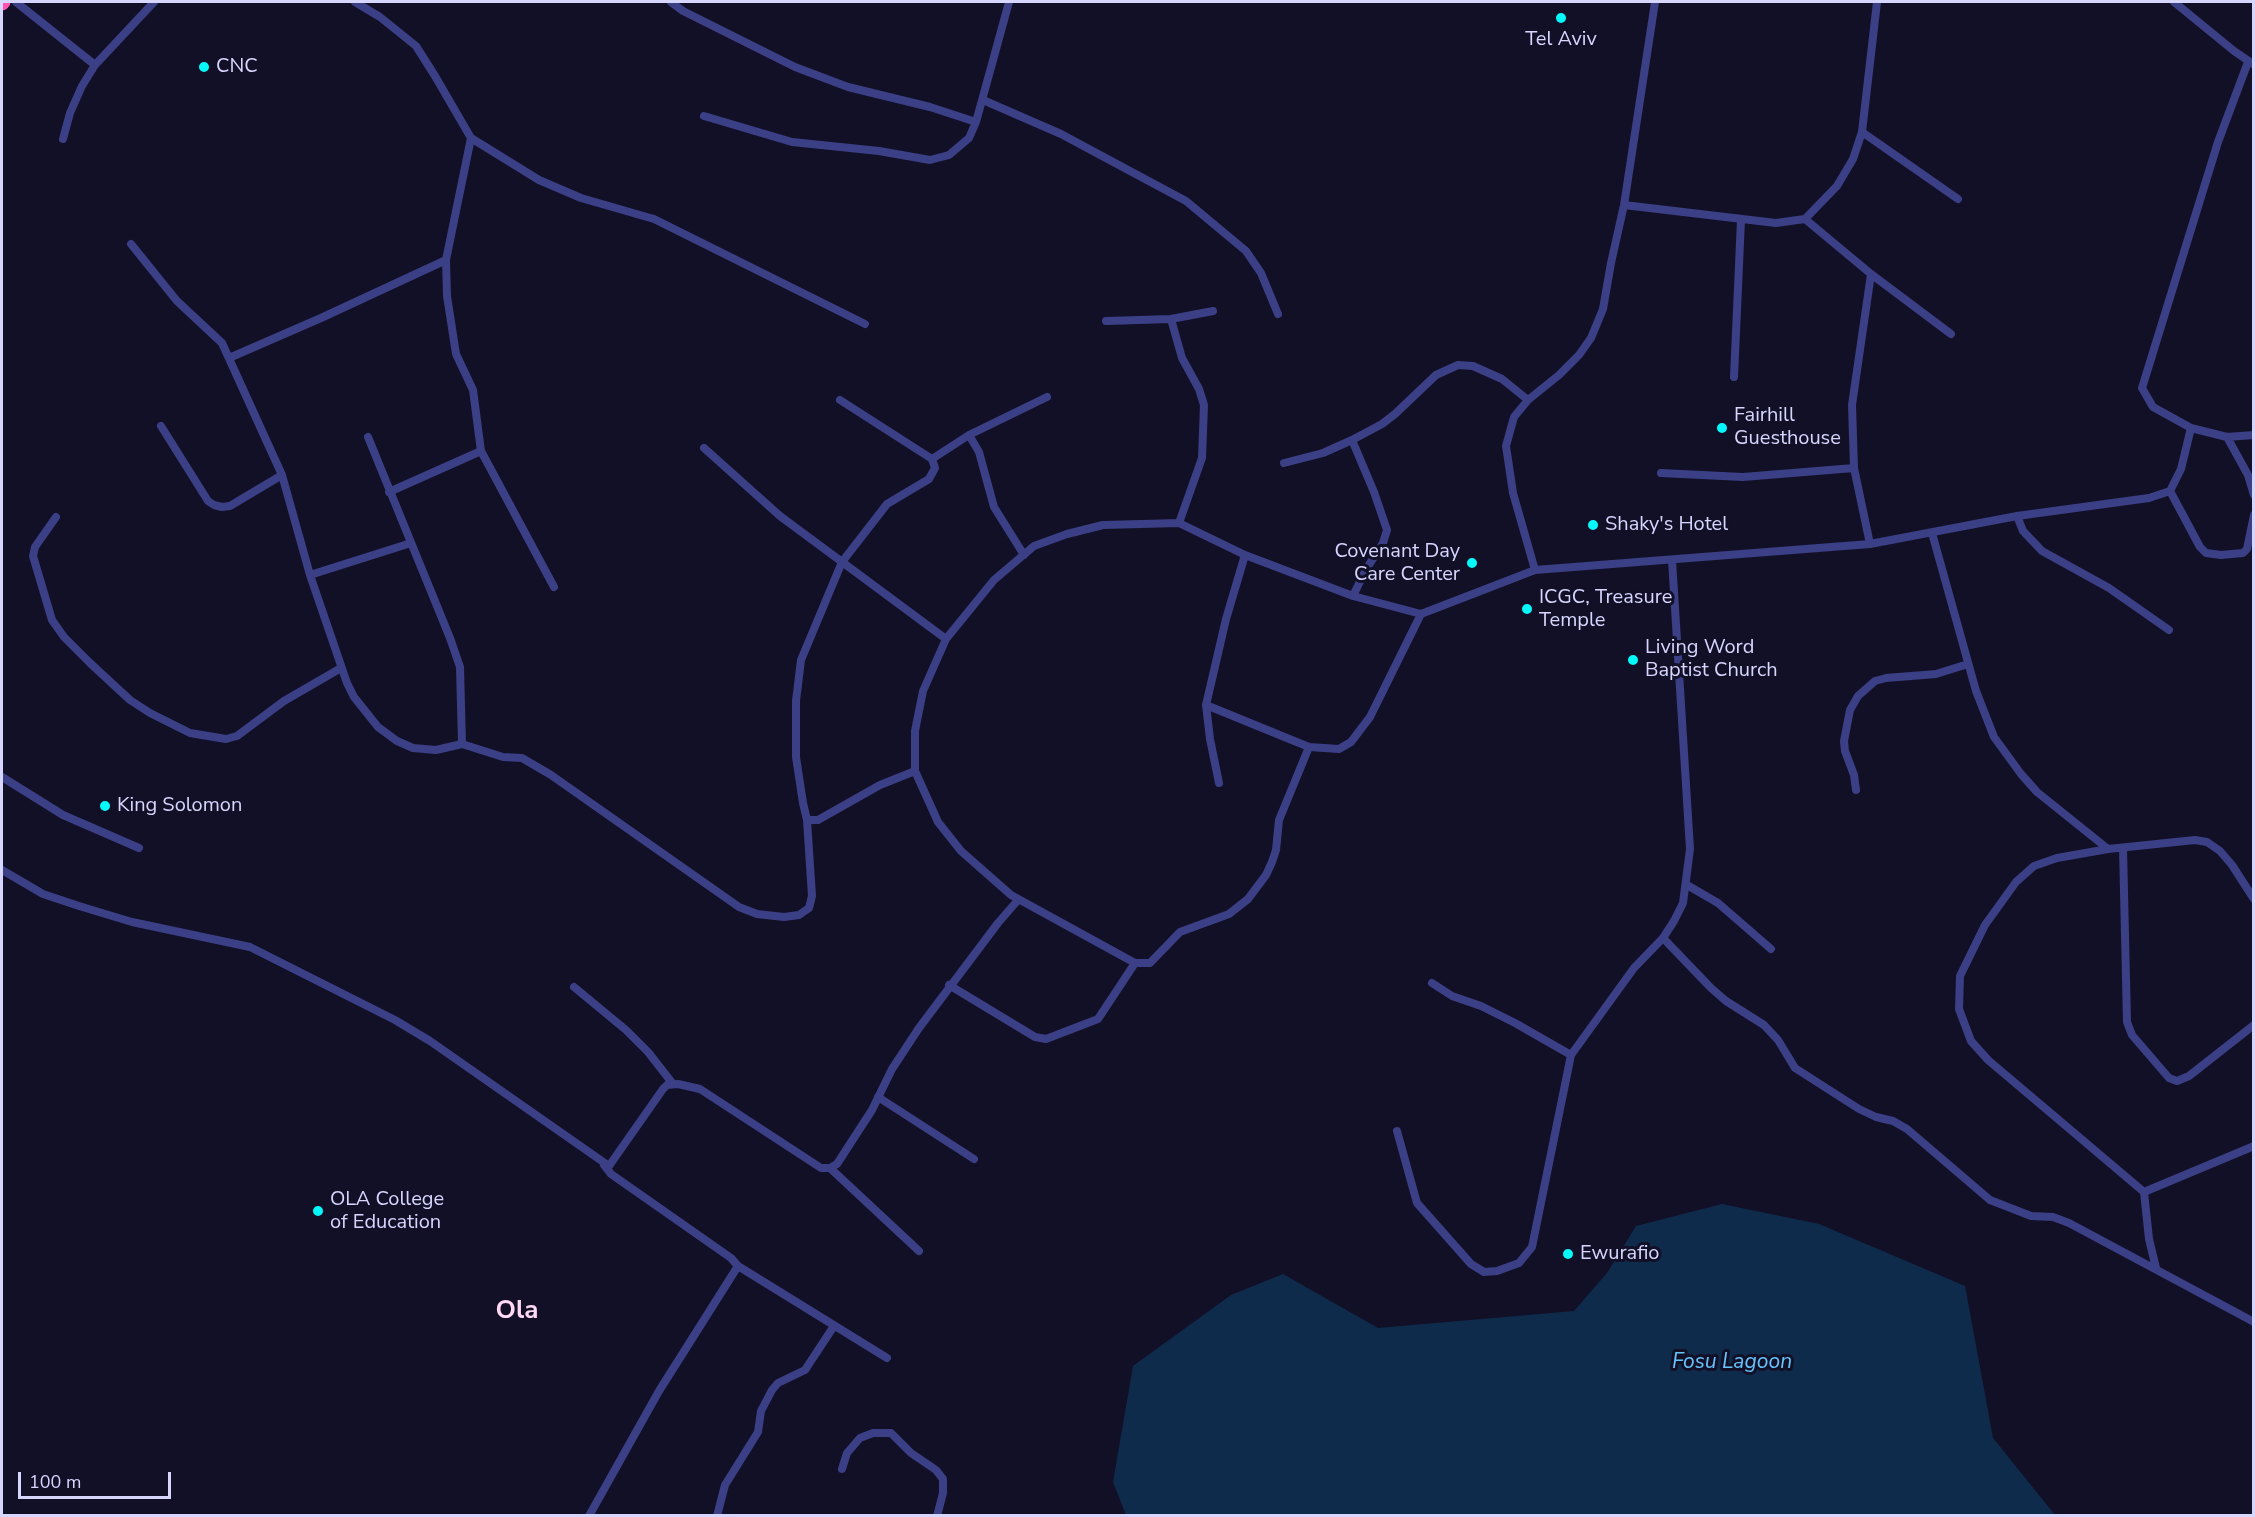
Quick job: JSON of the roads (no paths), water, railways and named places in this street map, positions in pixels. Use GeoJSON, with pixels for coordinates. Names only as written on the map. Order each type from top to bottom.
{"type":"FeatureCollection","features":[{"type":"Feature","properties":{"kind":"street"},"geometry":{"type":"LineString","coordinates":[[16,2],[95,65]]}},
{"type":"Feature","properties":{"kind":"street"},"geometry":{"type":"LineString","coordinates":[[63,139],[70,113],[82,86],[95,65],[154,2]]}},
{"type":"Feature","properties":{"kind":"street"},"geometry":{"type":"LineString","coordinates":[[356,2],[380,17],[416,46],[471,138],[539,180],[581,198],[654,219],[865,324]]}},
{"type":"Feature","properties":{"kind":"street"},"geometry":{"type":"LineString","coordinates":[[671,2],[683,11],[795,67],[848,87],[930,107],[976,122]]}},
{"type":"Feature","properties":{"kind":"street"},"geometry":{"type":"LineString","coordinates":[[704,117],[792,142],[879,151],[930,160],[949,155],[969,138],[976,122],[1009,2]]}},
{"type":"Feature","properties":{"kind":"street"},"geometry":{"type":"LineString","coordinates":[[1535,570],[1513,493],[1506,446],[1514,417],[1528,400],[1579,355],[1591,338],[1603,309],[1624,205],[1655,2]]}},
{"type":"Feature","properties":{"kind":"street"},"geometry":{"type":"LineString","coordinates":[[1624,205],[1776,223],[1805,219],[1837,186],[1853,159],[1862,132],[1877,2]]}},
{"type":"Feature","properties":{"kind":"street"},"geometry":{"type":"LineString","coordinates":[[2174,2],[2251,63],[2218,142],[2142,388],[2153,407],[2191,428],[2227,437],[2253,435]]}},
{"type":"Feature","properties":{"kind":"street"},"geometry":{"type":"LineString","coordinates":[[983,100],[1061,134],[1186,201],[1246,251],[1261,273],[1278,314]]}},
{"type":"Feature","properties":{"kind":"street"},"geometry":{"type":"LineString","coordinates":[[1862,132],[1958,199]]}},
{"type":"Feature","properties":{"kind":"street"},"geometry":{"type":"LineString","coordinates":[[471,138],[446,260],[447,296],[456,354],[473,390],[481,451],[555,587]]}},
{"type":"Feature","properties":{"kind":"street"},"geometry":{"type":"LineString","coordinates":[[1805,219],[1871,274],[1951,334]]}},
{"type":"Feature","properties":{"kind":"street"},"geometry":{"type":"LineString","coordinates":[[1734,377],[1742,220]]}},
{"type":"Feature","properties":{"kind":"street"},"geometry":{"type":"LineString","coordinates":[[131,244],[177,301],[222,343],[282,475],[310,575],[341,668],[354,696],[378,727],[397,741],[413,748],[436,750],[462,744],[503,757],[522,758],[551,775],[739,907],[757,914],[784,917],[799,915],[809,908],[812,896],[807,820],[796,757],[796,701],[801,660],[842,562],[887,504],[929,479],[935,468],[932,459],[840,400]]}},
{"type":"Feature","properties":{"kind":"street"},"geometry":{"type":"LineString","coordinates":[[229,358],[446,260]]}},
{"type":"Feature","properties":{"kind":"street"},"geometry":{"type":"LineString","coordinates":[[1870,544],[1854,468],[1852,405],[1871,274]]}},
{"type":"Feature","properties":{"kind":"street"},"geometry":{"type":"LineString","coordinates":[[1106,321],[1158,321],[1213,311]]}},
{"type":"Feature","properties":{"kind":"street"},"geometry":{"type":"LineString","coordinates":[[1171,319],[1182,358],[1204,405],[1202,458],[1179,523]]}},
{"type":"Feature","properties":{"kind":"street"},"geometry":{"type":"LineString","coordinates":[[1284,463],[1323,453],[1352,440],[1395,414],[1436,375],[1458,365],[1473,366],[1502,379],[1528,400]]}},
{"type":"Feature","properties":{"kind":"street"},"geometry":{"type":"LineString","coordinates":[[932,459],[969,435],[1047,397]]}},
{"type":"Feature","properties":{"kind":"street"},"geometry":{"type":"LineString","coordinates":[[160,426],[208,501],[214,505],[231,506],[282,475]]}},
{"type":"Feature","properties":{"kind":"street"},"geometry":{"type":"LineString","coordinates":[[1309,747],[1279,820],[1276,850],[1272,862],[1266,875],[1248,899],[1229,914],[1180,932],[1150,963],[1143,964],[1135,963],[1018,900],[961,851],[938,822],[915,771],[915,732],[923,691],[946,639],[994,580],[1034,546],[1066,534],[1103,525],[1179,523],[1245,555],[1353,596],[1421,614],[1535,570],[1870,544],[2017,516],[2149,498],[2170,491],[2181,469],[2191,428]]}},
{"type":"Feature","properties":{"kind":"street"},"geometry":{"type":"LineString","coordinates":[[969,435],[979,453],[994,507],[1024,555]]}},
{"type":"Feature","properties":{"kind":"street"},"geometry":{"type":"LineString","coordinates":[[368,437],[460,667],[462,744]]}},
{"type":"Feature","properties":{"kind":"street"},"geometry":{"type":"LineString","coordinates":[[2227,437],[2248,475],[2253,495]]}},
{"type":"Feature","properties":{"kind":"street"},"geometry":{"type":"LineString","coordinates":[[1352,440],[1374,492],[1386,530],[1383,543],[1365,571],[1353,596]]}},
{"type":"Feature","properties":{"kind":"street"},"geometry":{"type":"LineString","coordinates":[[704,448],[780,516],[946,639]]}},
{"type":"Feature","properties":{"kind":"street"},"geometry":{"type":"LineString","coordinates":[[389,492],[481,451]]}},
{"type":"Feature","properties":{"kind":"street"},"geometry":{"type":"LineString","coordinates":[[1661,473],[1743,477],[1854,468]]}},
{"type":"Feature","properties":{"kind":"street"},"geometry":{"type":"LineString","coordinates":[[2170,491],[2200,547],[2206,553],[2243,554],[2247,549],[2253,515]]}},
{"type":"Feature","properties":{"kind":"street"},"geometry":{"type":"LineString","coordinates":[[2017,516],[2023,531],[2042,550],[2109,588],[2169,630]]}},
{"type":"Feature","properties":{"kind":"street"},"geometry":{"type":"LineString","coordinates":[[56,517],[35,547],[33,556],[52,620],[64,637],[130,700],[173,726],[215,739],[237,736],[284,700],[341,668]]}},
{"type":"Feature","properties":{"kind":"street"},"geometry":{"type":"LineString","coordinates":[[1932,533],[1976,691],[1994,737],[2037,792],[2108,849]]}},
{"type":"Feature","properties":{"kind":"street"},"geometry":{"type":"LineString","coordinates":[[310,575],[411,543]]}},
{"type":"Feature","properties":{"kind":"street"},"geometry":{"type":"LineString","coordinates":[[1220,783],[1209,739],[1206,705],[1226,619],[1245,555]]}},
{"type":"Feature","properties":{"kind":"street"},"geometry":{"type":"LineString","coordinates":[[1397,1131],[1417,1203],[1471,1264],[1484,1272],[1510,1268],[1519,1263],[1532,1247],[1571,1055],[1634,968],[1663,938],[1683,903],[1687,885],[1690,849],[1672,560]]}},
{"type":"Feature","properties":{"kind":"street"},"geometry":{"type":"LineString","coordinates":[[1206,705],[1309,747],[1339,749],[1351,742],[1370,717],[1421,614]]}},
{"type":"Feature","properties":{"kind":"street"},"geometry":{"type":"LineString","coordinates":[[1856,790],[1844,741],[1850,710],[1858,696],[1875,681],[1936,674],[1968,664]]}},
{"type":"Feature","properties":{"kind":"street"},"geometry":{"type":"LineString","coordinates":[[807,820],[818,820],[880,785],[915,771]]}},
{"type":"Feature","properties":{"kind":"street"},"geometry":{"type":"LineString","coordinates":[[2,777],[63,815],[140,848]]}},
{"type":"Feature","properties":{"kind":"street"},"geometry":{"type":"LineString","coordinates":[[2156,1268],[2149,1239],[2144,1192],[1988,1060],[1971,1041],[1959,1009],[1960,976],[1985,925],[2016,882],[2034,866],[2057,858],[2108,849],[2195,840],[2207,842],[2220,851],[2232,865],[2253,899]]}},
{"type":"Feature","properties":{"kind":"street"},"geometry":{"type":"LineString","coordinates":[[2123,848],[2127,1023],[2132,1035],[2169,1078],[2177,1081],[2189,1076],[2253,1025]]}},
{"type":"Feature","properties":{"kind":"street"},"geometry":{"type":"LineString","coordinates":[[2,870],[43,894],[78,906],[132,922],[238,943],[257,950],[395,1020],[430,1041],[609,1166],[663,1089],[673,1084],[700,1089],[821,1168],[830,1168],[837,1164],[918,1028],[1018,900]]}},
{"type":"Feature","properties":{"kind":"street"},"geometry":{"type":"LineString","coordinates":[[1687,885],[1703,892],[1718,903],[1771,949]]}},
{"type":"Feature","properties":{"kind":"street"},"geometry":{"type":"LineString","coordinates":[[1663,938],[1726,1001],[1764,1025],[1778,1040],[1796,1068],[1859,1109],[1876,1117],[1893,1121],[1907,1129],[1990,1200],[2031,1216],[2053,1217],[2069,1223],[2253,1322]]}},
{"type":"Feature","properties":{"kind":"street"},"geometry":{"type":"LineString","coordinates":[[950,985],[1035,1037],[1046,1039],[1098,1019],[1135,963]]}},
{"type":"Feature","properties":{"kind":"street"},"geometry":{"type":"LineString","coordinates":[[1432,982],[1452,996],[1480,1006],[1515,1023],[1571,1055]]}},
{"type":"Feature","properties":{"kind":"street"},"geometry":{"type":"LineString","coordinates":[[574,987],[626,1030],[648,1052],[673,1084]]}},
{"type":"Feature","properties":{"kind":"street"},"geometry":{"type":"LineString","coordinates":[[878,1097],[974,1159]]}},
{"type":"Feature","properties":{"kind":"street"},"geometry":{"type":"LineString","coordinates":[[2144,1192],[2253,1146]]}},
{"type":"Feature","properties":{"kind":"street"},"geometry":{"type":"LineString","coordinates":[[602,1162],[611,1174],[731,1258],[738,1266],[887,1358]]}},
{"type":"Feature","properties":{"kind":"street"},"geometry":{"type":"LineString","coordinates":[[830,1168],[919,1251]]}},
{"type":"Feature","properties":{"kind":"street"},"geometry":{"type":"LineString","coordinates":[[589,1515],[659,1391],[738,1266]]}},
{"type":"Feature","properties":{"kind":"street"},"geometry":{"type":"LineString","coordinates":[[717,1515],[725,1485],[758,1432],[761,1411],[772,1390],[778,1383],[805,1370],[834,1326]]}},
{"type":"Feature","properties":{"kind":"street"},"geometry":{"type":"LineString","coordinates":[[842,1469],[847,1453],[860,1438],[873,1433],[891,1433],[911,1453],[936,1470],[943,1479],[943,1493],[937,1515]]}},
{"type":"Feature","properties":{"kind":"water","name":"Fosu Lagoon"},"geometry":{"type":"Polygon","coordinates":[[[1722,1204],[1819,1224],[1965,1286],[1993,1438],[2055,1515],[1126,1515],[1113,1482],[1133,1366],[1231,1295],[1283,1274],[1378,1328],[1574,1311],[1607,1273],[1636,1226],[1722,1204]]]}},
{"type":"Feature","properties":{"kind":"place","name":"Tel Aviv"},"geometry":{"type":"Point","coordinates":[1561,18]}},
{"type":"Feature","properties":{"kind":"place","name":"CNC"},"geometry":{"type":"Point","coordinates":[204,67]}},
{"type":"Feature","properties":{"kind":"place","name":"Fairhill Guesthouse"},"geometry":{"type":"Point","coordinates":[1722,428]}},
{"type":"Feature","properties":{"kind":"place","name":"Shaky's Hotel"},"geometry":{"type":"Point","coordinates":[1593,525]}},
{"type":"Feature","properties":{"kind":"place","name":"Covenant Day Care Center"},"geometry":{"type":"Point","coordinates":[1472,563]}},
{"type":"Feature","properties":{"kind":"place","name":"ICGC, Treasure Temple"},"geometry":{"type":"Point","coordinates":[1527,609]}},
{"type":"Feature","properties":{"kind":"place","name":"Living Word Baptist Church"},"geometry":{"type":"Point","coordinates":[1633,660]}},
{"type":"Feature","properties":{"kind":"place","name":"King Solomon"},"geometry":{"type":"Point","coordinates":[105,806]}},
{"type":"Feature","properties":{"kind":"place","name":"OLA College of Education"},"geometry":{"type":"Point","coordinates":[318,1211]}},
{"type":"Feature","properties":{"kind":"place","name":"Ewurafio"},"geometry":{"type":"Point","coordinates":[1568,1254]}},
{"type":"Feature","properties":{"kind":"district","name":"Ola"},"geometry":{"type":"Point","coordinates":[517,1312]}}]}
